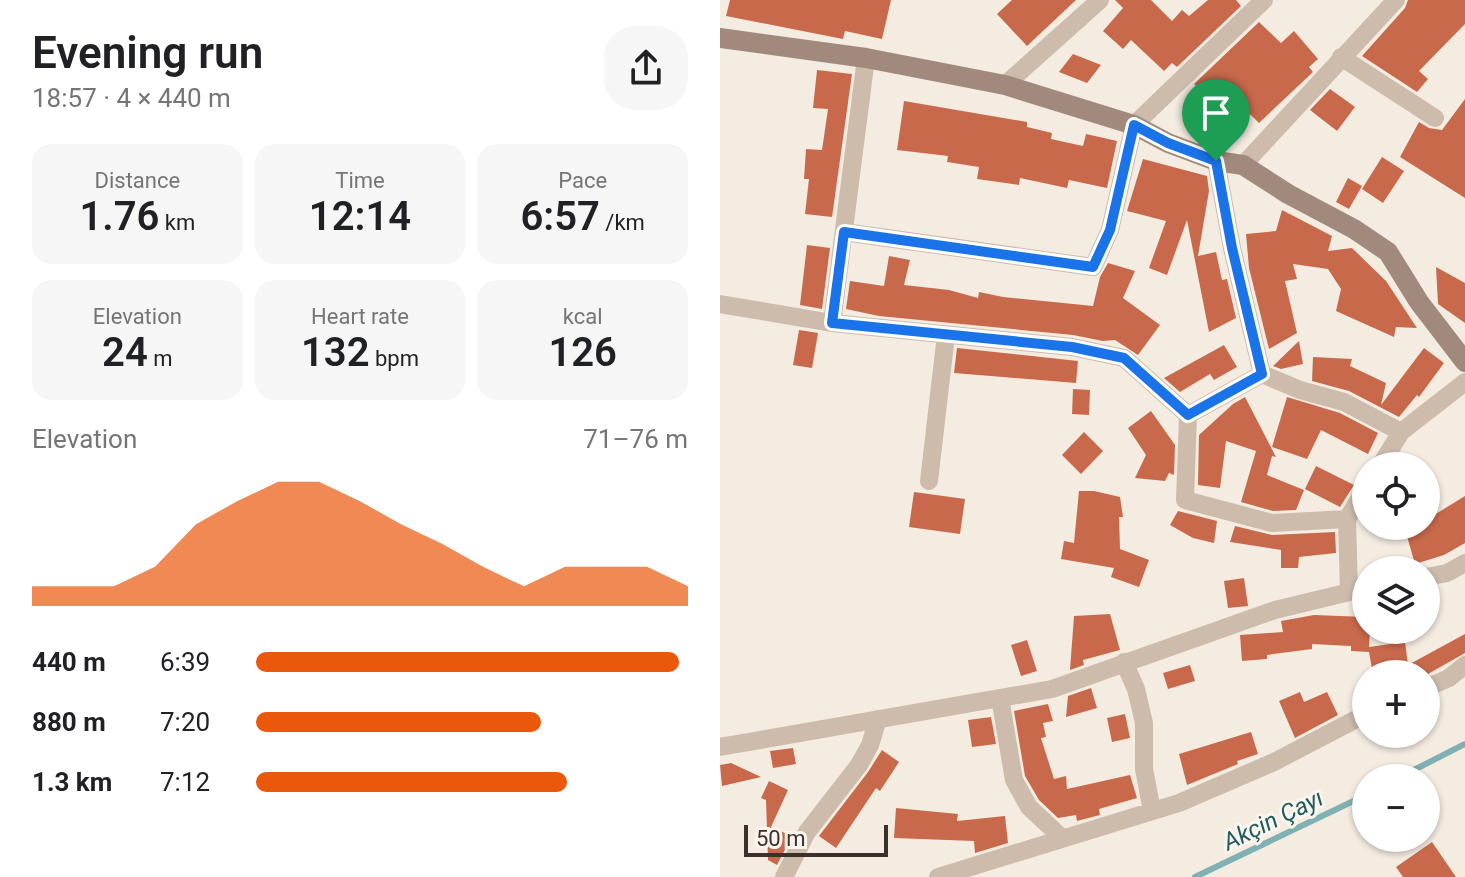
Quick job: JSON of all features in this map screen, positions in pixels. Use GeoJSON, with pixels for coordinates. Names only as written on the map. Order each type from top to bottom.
{"type":"FeatureCollection","features":[{"type":"Feature","properties":{"kind":"main road"},"geometry":{"type":"LineString","coordinates":[[720,38],[866,58],[1005,85],[1134,125],[1168,143],[1216,161],[1243,165],[1388,252],[1419,302],[1465,362]]}},
{"type":"Feature","properties":{"kind":"street"},"geometry":{"type":"LineString","coordinates":[[1005,85],[1100,0]]}},
{"type":"Feature","properties":{"kind":"street"},"geometry":{"type":"LineString","coordinates":[[844,232],[1093,267],[1110,230],[1134,125],[1264,0]]}},
{"type":"Feature","properties":{"kind":"street"},"geometry":{"type":"LineString","coordinates":[[1243,165],[1396,0]]}},
{"type":"Feature","properties":{"kind":"street"},"geometry":{"type":"LineString","coordinates":[[1341,57],[1435,118]]}},
{"type":"Feature","properties":{"kind":"street"},"geometry":{"type":"LineString","coordinates":[[832,323],[866,58]]}},
{"type":"Feature","properties":{"kind":"street"},"geometry":{"type":"LineString","coordinates":[[1216,161],[1232,248],[1262,374]]}},
{"type":"Feature","properties":{"kind":"street"},"geometry":{"type":"LineString","coordinates":[[720,304],[832,323],[1072,347],[1124,358],[1188,415]]}},
{"type":"Feature","properties":{"kind":"street"},"geometry":{"type":"LineString","coordinates":[[929,481],[946,335]]}},
{"type":"Feature","properties":{"kind":"street"},"geometry":{"type":"LineString","coordinates":[[1188,415],[1262,374]]}},
{"type":"Feature","properties":{"kind":"street"},"geometry":{"type":"LineString","coordinates":[[1262,374],[1300,390],[1344,402],[1401,432]]}},
{"type":"Feature","properties":{"kind":"street"},"geometry":{"type":"LineString","coordinates":[[1389,452],[1401,432],[1465,382]]}},
{"type":"Feature","properties":{"kind":"street"},"geometry":{"type":"LineString","coordinates":[[1188,415],[1185,500],[1272,523],[1347,519]]}},
{"type":"Feature","properties":{"kind":"street"},"geometry":{"type":"LineString","coordinates":[[1352,511],[1347,519],[1353,556]]}},
{"type":"Feature","properties":{"kind":"street"},"geometry":{"type":"LineString","coordinates":[[1440,574],[1465,563]]}},
{"type":"Feature","properties":{"kind":"street"},"geometry":{"type":"LineString","coordinates":[[720,747],[1052,689],[1275,610],[1352,591]]}},
{"type":"Feature","properties":{"kind":"street"},"geometry":{"type":"LineString","coordinates":[[1124,662],[1136,689],[1144,723],[1144,769],[1152,811]]}},
{"type":"Feature","properties":{"kind":"street"},"geometry":{"type":"LineString","coordinates":[[1440,682],[1465,665]]}},
{"type":"Feature","properties":{"kind":"street"},"geometry":{"type":"LineString","coordinates":[[1000,698],[1014,780],[1029,807],[1062,838]]}},
{"type":"Feature","properties":{"kind":"street"},"geometry":{"type":"LineString","coordinates":[[784,877],[807,832],[859,765],[870,745],[878,719]]}},
{"type":"Feature","properties":{"kind":"street"},"geometry":{"type":"LineString","coordinates":[[938,877],[1179,803],[1274,762],[1352,721]]}},
{"type":"Feature","properties":{"kind":"building"},"geometry":{"type":"Polygon","coordinates":[[[730,0],[891,0],[882,39],[845,31],[843,39],[726,16],[730,0]]]}},
{"type":"Feature","properties":{"kind":"building"},"geometry":{"type":"Polygon","coordinates":[[[1012,0],[1076,0],[1027,46],[997,14],[1012,0]]]}},
{"type":"Feature","properties":{"kind":"building"},"geometry":{"type":"Polygon","coordinates":[[[1115,0],[1151,0],[1172,21],[1182,10],[1189,16],[1208,0],[1236,0],[1241,6],[1177,67],[1172,63],[1164,71],[1131,40],[1123,49],[1103,31],[1123,8],[1115,0]]]}},
{"type":"Feature","properties":{"kind":"building"},"geometry":{"type":"Polygon","coordinates":[[[1408,0],[1465,0],[1465,24],[1419,71],[1428,79],[1417,92],[1362,56],[1405,8],[1408,0]]]}},
{"type":"Feature","properties":{"kind":"building"},"geometry":{"type":"Polygon","coordinates":[[[1259,22],[1281,43],[1294,31],[1318,59],[1309,67],[1313,72],[1259,123],[1225,90],[1214,102],[1194,84],[1259,22]]]}},
{"type":"Feature","properties":{"kind":"building"},"geometry":{"type":"Polygon","coordinates":[[[1073,54],[1101,65],[1087,83],[1059,72],[1073,54]]]}},
{"type":"Feature","properties":{"kind":"building"},"geometry":{"type":"Polygon","coordinates":[[[817,70],[852,74],[832,217],[805,214],[809,179],[804,179],[806,149],[822,150],[828,109],[813,108],[817,70]]]}},
{"type":"Feature","properties":{"kind":"building"},"geometry":{"type":"Polygon","coordinates":[[[1330,89],[1355,107],[1337,131],[1310,110],[1330,89]]]}},
{"type":"Feature","properties":{"kind":"building"},"geometry":{"type":"Polygon","coordinates":[[[1465,99],[1465,198],[1400,157],[1419,122],[1442,130],[1465,99]]]}},
{"type":"Feature","properties":{"kind":"building"},"geometry":{"type":"Polygon","coordinates":[[[904,101],[1027,122],[1027,127],[1052,133],[1051,139],[1083,146],[1086,134],[1117,141],[1107,188],[1069,180],[1067,188],[1020,178],[1019,185],[977,179],[979,167],[947,162],[948,156],[897,150],[904,101]]]}},
{"type":"Feature","properties":{"kind":"building"},"geometry":{"type":"Polygon","coordinates":[[[1382,157],[1404,171],[1383,203],[1362,189],[1382,157]]]}},
{"type":"Feature","properties":{"kind":"building"},"geometry":{"type":"Polygon","coordinates":[[[1143,159],[1207,176],[1209,191],[1198,256],[1216,252],[1222,280],[1227,279],[1236,318],[1209,332],[1187,220],[1167,275],[1149,268],[1166,221],[1127,211],[1143,159]]]}},
{"type":"Feature","properties":{"kind":"building"},"geometry":{"type":"Polygon","coordinates":[[[1348,178],[1362,186],[1349,209],[1336,202],[1348,178]]]}},
{"type":"Feature","properties":{"kind":"building"},"geometry":{"type":"Polygon","coordinates":[[[1282,210],[1332,236],[1328,251],[1352,248],[1386,281],[1417,328],[1396,327],[1394,337],[1336,311],[1341,289],[1328,269],[1293,264],[1297,279],[1285,281],[1297,333],[1269,349],[1249,268],[1246,234],[1276,231],[1282,210]]]}},
{"type":"Feature","properties":{"kind":"building"},"geometry":{"type":"Polygon","coordinates":[[[807,245],[830,248],[822,309],[800,305],[807,245]]]}},
{"type":"Feature","properties":{"kind":"building"},"geometry":{"type":"Polygon","coordinates":[[[889,256],[910,260],[904,285],[949,290],[978,298],[979,292],[1093,306],[1100,277],[1108,263],[1135,271],[1123,298],[1160,325],[1138,355],[1115,340],[879,316],[846,309],[850,281],[884,286],[889,256]]]}},
{"type":"Feature","properties":{"kind":"building"},"geometry":{"type":"Polygon","coordinates":[[[1436,267],[1465,283],[1465,323],[1438,304],[1436,267]]]}},
{"type":"Feature","properties":{"kind":"building"},"geometry":{"type":"Polygon","coordinates":[[[799,330],[818,333],[812,368],[793,365],[799,330]]]}},
{"type":"Feature","properties":{"kind":"building"},"geometry":{"type":"Polygon","coordinates":[[[1299,341],[1303,364],[1281,369],[1273,366],[1299,341]]]}},
{"type":"Feature","properties":{"kind":"building"},"geometry":{"type":"Polygon","coordinates":[[[1224,345],[1237,367],[1214,380],[1210,374],[1180,392],[1164,378],[1224,345]]]}},
{"type":"Feature","properties":{"kind":"building"},"geometry":{"type":"Polygon","coordinates":[[[957,348],[1078,361],[1076,383],[954,373],[957,348]]]}},
{"type":"Feature","properties":{"kind":"building"},"geometry":{"type":"Polygon","coordinates":[[[1424,348],[1444,363],[1419,397],[1417,395],[1399,417],[1349,391],[1312,381],[1313,357],[1352,359],[1350,366],[1386,383],[1381,405],[1424,348]]]}},
{"type":"Feature","properties":{"kind":"building"},"geometry":{"type":"Polygon","coordinates":[[[1073,389],[1090,390],[1089,415],[1072,414],[1073,389]]]}},
{"type":"Feature","properties":{"kind":"building"},"geometry":{"type":"Polygon","coordinates":[[[1245,397],[1276,457],[1272,456],[1267,475],[1304,490],[1296,510],[1273,511],[1241,502],[1256,451],[1226,441],[1220,488],[1198,485],[1199,435],[1245,397]]]}},
{"type":"Feature","properties":{"kind":"building"},"geometry":{"type":"Polygon","coordinates":[[[1287,397],[1340,413],[1378,433],[1369,452],[1321,430],[1307,459],[1272,447],[1287,397]]]}},
{"type":"Feature","properties":{"kind":"building"},"geometry":{"type":"Polygon","coordinates":[[[1151,411],[1175,445],[1174,475],[1169,473],[1165,481],[1135,478],[1146,455],[1128,428],[1151,411]]]}},
{"type":"Feature","properties":{"kind":"building"},"geometry":{"type":"Polygon","coordinates":[[[1084,432],[1103,451],[1081,474],[1062,455],[1084,432]]]}},
{"type":"Feature","properties":{"kind":"building"},"geometry":{"type":"Polygon","coordinates":[[[1316,466],[1352,484],[1340,507],[1305,489],[1316,466]]]}},
{"type":"Feature","properties":{"kind":"building"},"geometry":{"type":"Polygon","coordinates":[[[1079,491],[1120,497],[1123,517],[1119,517],[1120,549],[1149,560],[1139,587],[1111,577],[1114,568],[1061,559],[1064,541],[1074,543],[1079,491]]]}},
{"type":"Feature","properties":{"kind":"building"},"geometry":{"type":"Polygon","coordinates":[[[914,492],[965,499],[960,534],[909,527],[914,492]]]}},
{"type":"Feature","properties":{"kind":"building"},"geometry":{"type":"Polygon","coordinates":[[[1465,496],[1465,543],[1440,556],[1413,556],[1408,540],[1440,540],[1440,511],[1465,496]]]}},
{"type":"Feature","properties":{"kind":"building"},"geometry":{"type":"Polygon","coordinates":[[[1178,511],[1217,521],[1214,543],[1193,538],[1170,525],[1178,511]]]}},
{"type":"Feature","properties":{"kind":"building"},"geometry":{"type":"Polygon","coordinates":[[[1235,526],[1272,535],[1335,532],[1336,553],[1299,557],[1298,568],[1281,568],[1281,550],[1230,542],[1235,526]]]}},
{"type":"Feature","properties":{"kind":"building"},"geometry":{"type":"Polygon","coordinates":[[[1244,578],[1248,606],[1228,608],[1224,581],[1244,578]]]}},
{"type":"Feature","properties":{"kind":"building"},"geometry":{"type":"Polygon","coordinates":[[[1110,614],[1120,650],[1083,660],[1084,665],[1070,670],[1074,616],[1110,614]]]}},
{"type":"Feature","properties":{"kind":"building"},"geometry":{"type":"Polygon","coordinates":[[[1314,615],[1352,616],[1352,644],[1369,644],[1369,647],[1405,644],[1407,660],[1370,660],[1369,652],[1351,651],[1351,646],[1312,644],[1312,649],[1242,661],[1240,635],[1283,632],[1281,621],[1314,615]]]}},
{"type":"Feature","properties":{"kind":"building"},"geometry":{"type":"Polygon","coordinates":[[[1465,634],[1465,653],[1440,667],[1440,660],[1417,660],[1465,634]]]}},
{"type":"Feature","properties":{"kind":"building"},"geometry":{"type":"Polygon","coordinates":[[[1027,640],[1037,671],[1021,676],[1011,645],[1027,640]]]}},
{"type":"Feature","properties":{"kind":"building"},"geometry":{"type":"Polygon","coordinates":[[[1190,665],[1195,681],[1168,689],[1163,673],[1190,665]]]}},
{"type":"Feature","properties":{"kind":"building"},"geometry":{"type":"Polygon","coordinates":[[[1091,688],[1097,708],[1066,717],[1068,696],[1091,688]]]}},
{"type":"Feature","properties":{"kind":"building"},"geometry":{"type":"Polygon","coordinates":[[[1300,692],[1304,702],[1327,692],[1338,715],[1295,738],[1279,701],[1300,692]]]}},
{"type":"Feature","properties":{"kind":"building"},"geometry":{"type":"Polygon","coordinates":[[[1048,704],[1053,721],[1043,723],[1046,737],[1041,738],[1054,779],[1066,776],[1067,789],[1130,775],[1137,798],[1099,809],[1100,815],[1077,821],[1076,815],[1058,818],[1039,800],[1025,776],[1014,711],[1048,704]]]}},
{"type":"Feature","properties":{"kind":"building"},"geometry":{"type":"Polygon","coordinates":[[[1125,714],[1130,738],[1112,742],[1107,718],[1125,714]]]}},
{"type":"Feature","properties":{"kind":"building"},"geometry":{"type":"Polygon","coordinates":[[[991,717],[996,744],[972,747],[968,720],[991,717]]]}},
{"type":"Feature","properties":{"kind":"building"},"geometry":{"type":"Polygon","coordinates":[[[1251,732],[1258,754],[1187,785],[1179,754],[1251,732]]]}},
{"type":"Feature","properties":{"kind":"building"},"geometry":{"type":"Polygon","coordinates":[[[793,748],[796,764],[773,768],[770,751],[793,748]]]}},
{"type":"Feature","properties":{"kind":"building"},"geometry":{"type":"Polygon","coordinates":[[[882,750],[899,762],[880,791],[876,788],[836,848],[819,836],[882,750]]]}},
{"type":"Feature","properties":{"kind":"building"},"geometry":{"type":"Polygon","coordinates":[[[731,763],[761,777],[722,786],[720,765],[731,763]]]}},
{"type":"Feature","properties":{"kind":"building"},"geometry":{"type":"Polygon","coordinates":[[[769,781],[788,790],[771,827],[792,836],[777,865],[768,860],[766,800],[761,798],[769,781]]]}},
{"type":"Feature","properties":{"kind":"building"},"geometry":{"type":"Polygon","coordinates":[[[896,808],[958,814],[957,821],[1005,816],[1008,843],[975,853],[974,841],[894,838],[896,808]]]}},
{"type":"Feature","properties":{"kind":"building"},"geometry":{"type":"Polygon","coordinates":[[[1418,852],[1439,852],[1456,877],[1403,877],[1396,867],[1418,852]]]}},
{"type":"Feature","properties":{"kind":"waterway","name":"Akçin Çayı"},"geometry":{"type":"LineString","coordinates":[[1426,764],[1465,744]]}},
{"type":"Feature","properties":{"kind":"waterway","name":"Akçin Çayı"},"geometry":{"type":"LineString","coordinates":[[1195,877],[1352,802]]}},
{"type":"Feature","properties":{"kind":"route"},"geometry":{"type":"LineString","coordinates":[[1134,125],[1168,143],[1216,161],[1232,248],[1262,374],[1188,415],[1124,358],[1072,347],[832,323],[844,232],[1093,267],[1110,230],[1134,125]]}}]}
